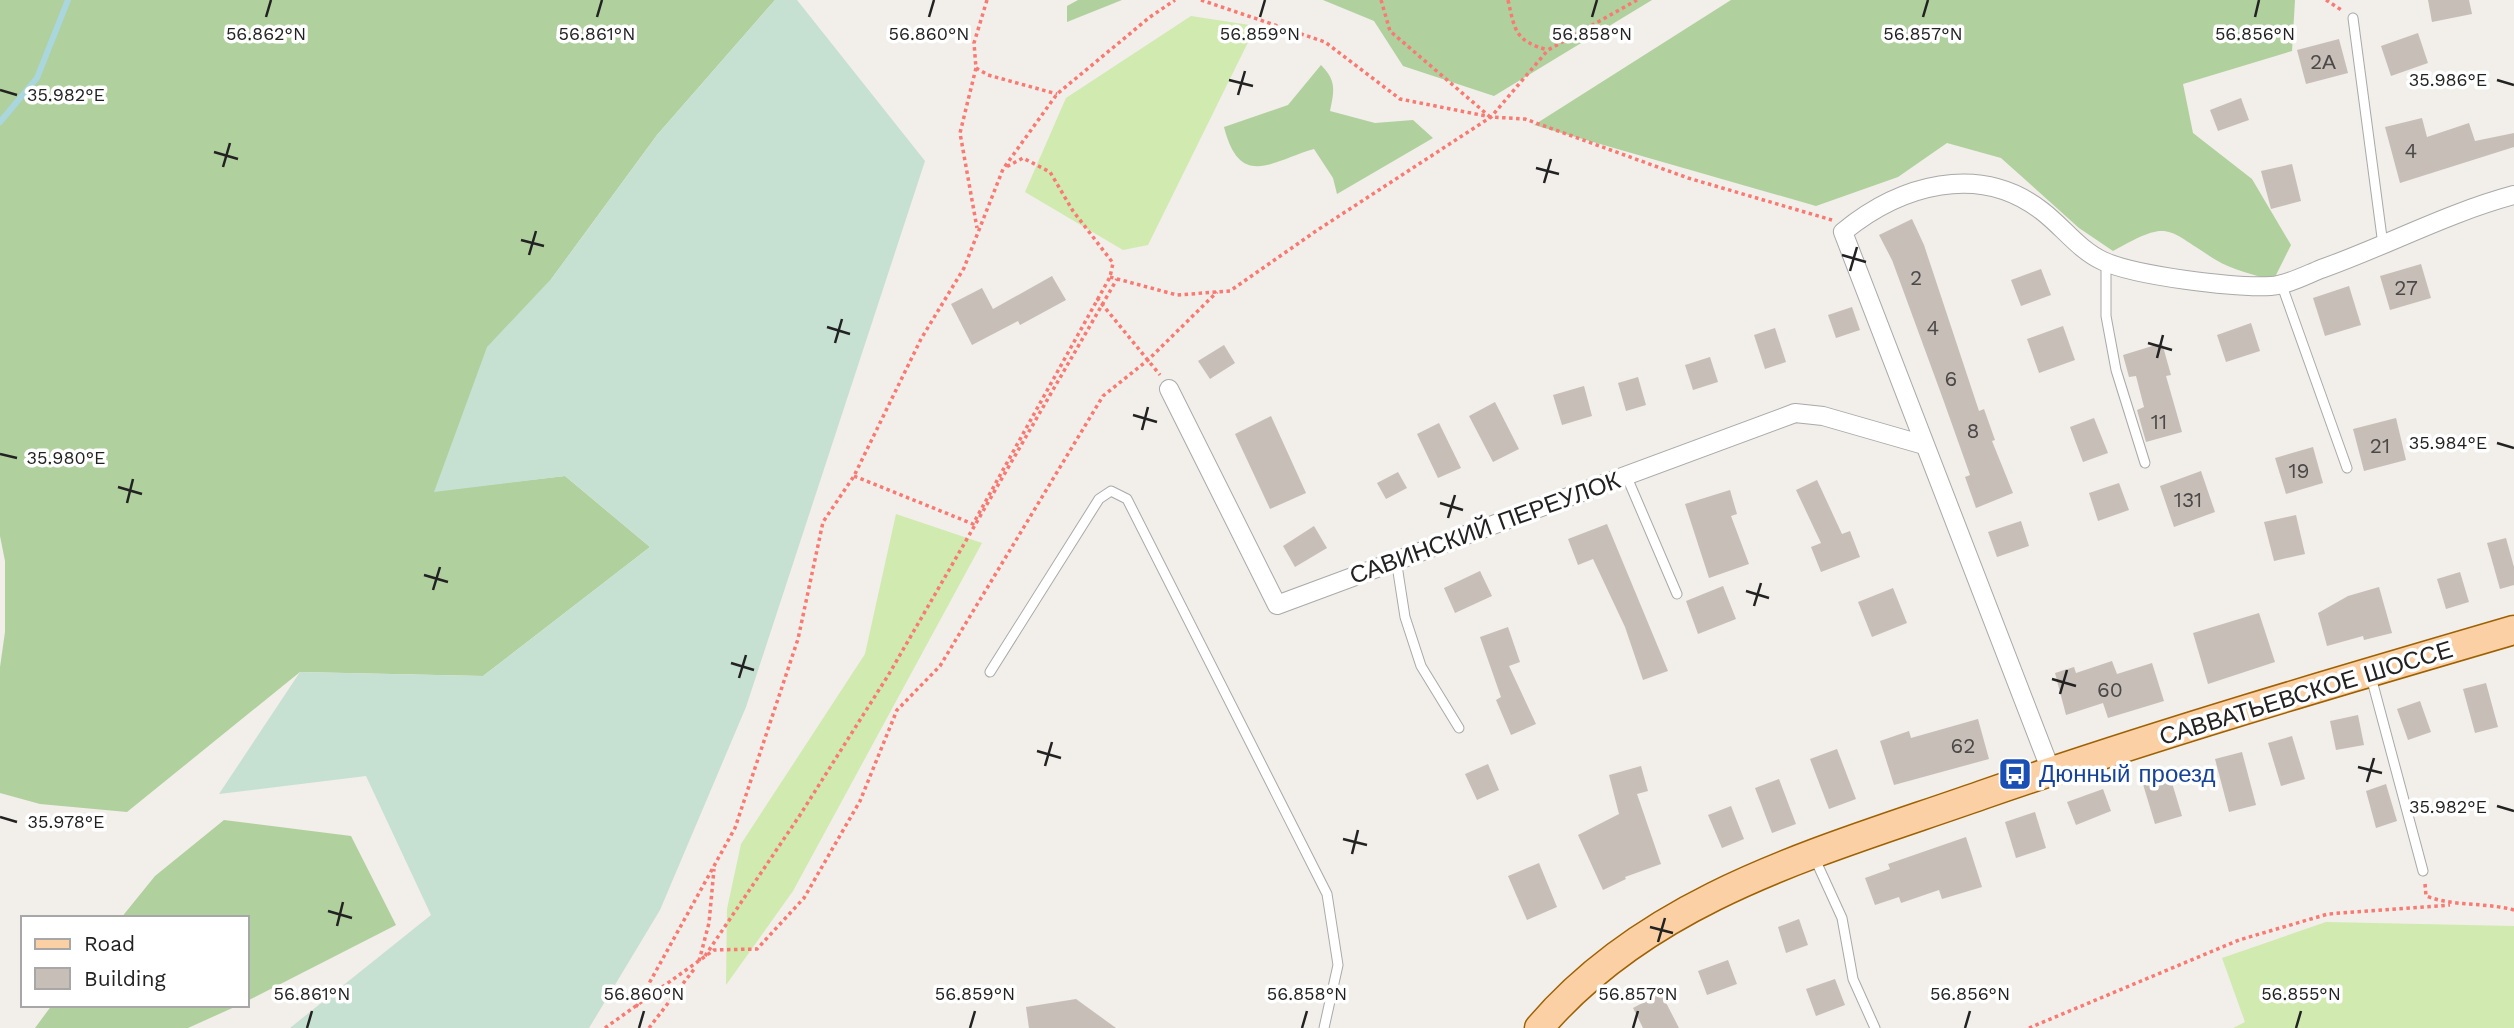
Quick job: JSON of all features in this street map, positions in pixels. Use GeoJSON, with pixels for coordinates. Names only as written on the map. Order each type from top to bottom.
{"type":"FeatureCollection","features":[{"type":"Feature","properties":{"kind":"main road","name":"САВВАТЬЕВСКОЕ ШОССЕ"},"geometry":{"type":"LineString","coordinates":[[1539,1028],[1596,971],[1649,931],[1707,898],[1813,854],[2051,771],[2514,630]]}},
{"type":"Feature","properties":{"kind":"street"},"geometry":{"type":"LineString","coordinates":[[2051,771],[1843,232],[1863,216],[1895,200],[1943,182],[1970,183],[2008,191],[2041,210],[2087,253],[2106,263],[2164,277],[2273,286],[2383,247],[2468,207],[2514,195]]}},
{"type":"Feature","properties":{"kind":"street","name":"САВИНСКИЙ ПЕРЕУЛОК"},"geometry":{"type":"LineString","coordinates":[[1168,388],[1278,605],[1396,559],[1795,414],[1823,416],[1924,445]]}},
{"type":"Feature","properties":{"kind":"lane"},"geometry":{"type":"LineString","coordinates":[[2353,18],[2383,247]]}},
{"type":"Feature","properties":{"kind":"lane"},"geometry":{"type":"LineString","coordinates":[[2106,263],[2106,316],[2116,370],[2145,463]]}},
{"type":"Feature","properties":{"kind":"lane"},"geometry":{"type":"LineString","coordinates":[[2281,284],[2347,468]]}},
{"type":"Feature","properties":{"kind":"lane"},"geometry":{"type":"LineString","coordinates":[[1626,475],[1677,594]]}},
{"type":"Feature","properties":{"kind":"lane"},"geometry":{"type":"LineString","coordinates":[[990,672],[1099,499],[1111,491],[1127,499],[1327,894],[1338,965],[1324,1028]]}},
{"type":"Feature","properties":{"kind":"lane"},"geometry":{"type":"LineString","coordinates":[[1396,559],[1405,617],[1421,666],[1459,728]]}},
{"type":"Feature","properties":{"kind":"lane"},"geometry":{"type":"LineString","coordinates":[[2369,672],[2423,871]]}},
{"type":"Feature","properties":{"kind":"lane"},"geometry":{"type":"LineString","coordinates":[[1813,854],[1842,919],[1853,979],[1875,1028]]}},
{"type":"Feature","properties":{"kind":"path"},"geometry":{"type":"LineString","coordinates":[[977,230],[960,133],[976,68],[974,43],[987,0]]}},
{"type":"Feature","properties":{"kind":"path"},"geometry":{"type":"LineString","coordinates":[[636,1007],[735,828],[799,639],[823,522],[854,476],[921,339],[964,268],[1003,169],[1056,94],[1175,0]]}},
{"type":"Feature","properties":{"kind":"path"},"geometry":{"type":"LineString","coordinates":[[1201,0],[1325,42],[1400,99],[1491,117],[1525,119],[1688,178],[1799,213],[1831,219],[1843,232]]}},
{"type":"Feature","properties":{"kind":"path"},"geometry":{"type":"LineString","coordinates":[[1382,0],[1390,31],[1491,117]]}},
{"type":"Feature","properties":{"kind":"path"},"geometry":{"type":"LineString","coordinates":[[1508,0],[1515,33],[1531,46],[1548,50]]}},
{"type":"Feature","properties":{"kind":"path"},"geometry":{"type":"LineString","coordinates":[[1110,277],[1177,295],[1230,291],[1316,230],[1491,117],[1548,50],[1637,0]]}},
{"type":"Feature","properties":{"kind":"path"},"geometry":{"type":"LineString","coordinates":[[2326,0],[2353,18]]}},
{"type":"Feature","properties":{"kind":"path"},"geometry":{"type":"LineString","coordinates":[[976,68],[988,75],[1056,94]]}},
{"type":"Feature","properties":{"kind":"path"},"geometry":{"type":"LineString","coordinates":[[854,476],[973,524],[1110,277],[1113,263],[1073,211],[1050,172],[1023,158],[1003,169]]}},
{"type":"Feature","properties":{"kind":"path"},"geometry":{"type":"LineString","coordinates":[[649,1028],[701,961],[800,815],[889,674],[1117,279]]}},
{"type":"Feature","properties":{"kind":"path"},"geometry":{"type":"LineString","coordinates":[[606,1028],[713,950],[757,949],[804,898],[860,801],[897,710],[940,666],[1103,396],[1148,360],[1217,292]]}},
{"type":"Feature","properties":{"kind":"path"},"geometry":{"type":"LineString","coordinates":[[1097,298],[1168,388]]}},
{"type":"Feature","properties":{"kind":"path"},"geometry":{"type":"LineString","coordinates":[[701,961],[709,923],[715,867]]}},
{"type":"Feature","properties":{"kind":"path"},"geometry":{"type":"LineString","coordinates":[[2423,871],[2426,896],[2450,905]]}},
{"type":"Feature","properties":{"kind":"path"},"geometry":{"type":"LineString","coordinates":[[2029,1028],[2239,940],[2328,914],[2450,905],[2495,905],[2514,910]]}},
{"type":"Feature","properties":{"kind":"green space"},"geometry":{"type":"Polygon","coordinates":[[[0,0],[775,0],[657,135],[552,278],[435,491],[565,476],[650,547],[483,676],[300,672],[127,812],[40,804],[0,793],[0,667],[5,632],[5,561],[0,536],[0,0]]]}},
{"type":"Feature","properties":{"kind":"green space"},"geometry":{"type":"Polygon","coordinates":[[[775,0],[797,0],[925,161],[746,707],[660,910],[589,1028],[290,1028],[431,915],[366,776],[219,794],[300,672],[483,676],[650,547],[565,476],[434,492],[487,347],[552,278],[657,135],[775,0]]]}},
{"type":"Feature","properties":{"kind":"green space"},"geometry":{"type":"Polygon","coordinates":[[[1078,0],[1122,0],[1067,22],[1067,6],[1078,0]]]}},
{"type":"Feature","properties":{"kind":"green space"},"geometry":{"type":"Polygon","coordinates":[[[1323,0],[1652,0],[1494,96],[1403,66],[1374,21],[1323,0]]]}},
{"type":"Feature","properties":{"kind":"green space"},"geometry":{"type":"Polygon","coordinates":[[[1731,0],[2295,0],[2292,51],[2183,84],[2193,133],[2252,179],[2291,245],[2273,281],[2222,263],[2167,232],[2146,234],[2113,251],[2079,228],[2001,158],[1947,143],[1898,177],[1816,206],[1534,125],[1731,0]]]}},
{"type":"Feature","properties":{"kind":"green space"},"geometry":{"type":"Polygon","coordinates":[[[1191,16],[1256,26],[1148,245],[1123,250],[1025,192],[1066,98],[1191,16]]]}},
{"type":"Feature","properties":{"kind":"green space"},"geometry":{"type":"Polygon","coordinates":[[[1321,65],[1330,76],[1333,86],[1330,111],[1375,123],[1413,120],[1433,138],[1337,194],[1333,178],[1314,149],[1259,166],[1248,165],[1239,159],[1231,147],[1224,127],[1288,105],[1321,65]]]}},
{"type":"Feature","properties":{"kind":"green space"},"geometry":{"type":"Polygon","coordinates":[[[896,514],[982,543],[793,891],[726,985],[727,909],[741,844],[865,654],[896,514]]]}},
{"type":"Feature","properties":{"kind":"green space"},"geometry":{"type":"Polygon","coordinates":[[[224,820],[351,836],[396,925],[248,1000],[248,916],[123,916],[155,876],[224,820]]]}},
{"type":"Feature","properties":{"kind":"green space"},"geometry":{"type":"Polygon","coordinates":[[[2326,922],[2514,926],[2514,1028],[2233,1028],[2245,1022],[2222,958],[2326,922]]]}},
{"type":"Feature","properties":{"kind":"green space"},"geometry":{"type":"Polygon","coordinates":[[[51,1007],[235,1007],[188,1028],[35,1028],[51,1007]]]}},
{"type":"Feature","properties":{"kind":"building"},"geometry":{"type":"Polygon","coordinates":[[[2428,0],[2469,0],[2472,14],[2432,22],[2428,0]]]}},
{"type":"Feature","properties":{"kind":"building"},"geometry":{"type":"Polygon","coordinates":[[[2418,33],[2428,63],[2391,76],[2381,46],[2418,33]]]}},
{"type":"Feature","properties":{"kind":"building"},"geometry":{"type":"Polygon","coordinates":[[[2339,39],[2348,73],[2306,84],[2297,50],[2339,39]]]}},
{"type":"Feature","properties":{"kind":"building"},"geometry":{"type":"Polygon","coordinates":[[[2241,98],[2249,120],[2218,131],[2210,110],[2241,98]]]}},
{"type":"Feature","properties":{"kind":"building"},"geometry":{"type":"Polygon","coordinates":[[[2422,118],[2427,137],[2469,123],[2475,141],[2514,133],[2514,147],[2400,183],[2385,127],[2422,118]]]}},
{"type":"Feature","properties":{"kind":"building"},"geometry":{"type":"Polygon","coordinates":[[[2292,164],[2301,201],[2271,209],[2261,171],[2292,164]]]}},
{"type":"Feature","properties":{"kind":"building"},"geometry":{"type":"Polygon","coordinates":[[[1912,219],[1924,245],[1979,411],[1984,409],[1995,440],[1992,441],[2013,493],[1976,508],[1965,477],[1970,475],[1943,399],[1892,260],[1879,235],[1912,219]]]}},
{"type":"Feature","properties":{"kind":"building"},"geometry":{"type":"Polygon","coordinates":[[[2421,264],[2431,298],[2390,310],[2380,276],[2421,264]]]}},
{"type":"Feature","properties":{"kind":"building"},"geometry":{"type":"Polygon","coordinates":[[[2041,269],[2051,295],[2021,306],[2011,280],[2041,269]]]}},
{"type":"Feature","properties":{"kind":"building"},"geometry":{"type":"Polygon","coordinates":[[[1052,276],[1066,300],[1020,325],[1018,321],[972,345],[951,304],[982,288],[993,309],[1052,276]]]}},
{"type":"Feature","properties":{"kind":"building"},"geometry":{"type":"Polygon","coordinates":[[[2349,286],[2361,325],[2325,336],[2313,298],[2349,286]]]}},
{"type":"Feature","properties":{"kind":"building"},"geometry":{"type":"Polygon","coordinates":[[[1852,307],[1860,330],[1836,338],[1828,315],[1852,307]]]}},
{"type":"Feature","properties":{"kind":"building"},"geometry":{"type":"Polygon","coordinates":[[[2251,323],[2260,351],[2226,362],[2217,335],[2251,323]]]}},
{"type":"Feature","properties":{"kind":"building"},"geometry":{"type":"Polygon","coordinates":[[[2063,326],[2075,360],[2039,373],[2027,339],[2063,326]]]}},
{"type":"Feature","properties":{"kind":"building"},"geometry":{"type":"Polygon","coordinates":[[[1775,328],[1786,362],[1765,369],[1754,335],[1775,328]]]}},
{"type":"Feature","properties":{"kind":"building"},"geometry":{"type":"Polygon","coordinates":[[[2162,343],[2171,375],[2166,376],[2182,432],[2146,442],[2137,410],[2144,407],[2136,376],[2129,377],[2123,355],[2162,343]]]}},
{"type":"Feature","properties":{"kind":"building"},"geometry":{"type":"Polygon","coordinates":[[[1224,345],[1235,363],[1210,379],[1198,361],[1224,345]]]}},
{"type":"Feature","properties":{"kind":"building"},"geometry":{"type":"Polygon","coordinates":[[[1710,357],[1718,382],[1693,390],[1685,365],[1710,357]]]}},
{"type":"Feature","properties":{"kind":"building"},"geometry":{"type":"Polygon","coordinates":[[[1638,377],[1646,405],[1626,411],[1618,383],[1638,377]]]}},
{"type":"Feature","properties":{"kind":"building"},"geometry":{"type":"Polygon","coordinates":[[[1584,386],[1592,416],[1562,425],[1553,395],[1584,386]]]}},
{"type":"Feature","properties":{"kind":"building"},"geometry":{"type":"Polygon","coordinates":[[[1495,402],[1519,449],[1493,462],[1469,416],[1495,402]]]}},
{"type":"Feature","properties":{"kind":"building"},"geometry":{"type":"Polygon","coordinates":[[[1271,416],[1306,493],[1270,509],[1235,434],[1271,416]]]}},
{"type":"Feature","properties":{"kind":"building"},"geometry":{"type":"Polygon","coordinates":[[[2094,418],[2108,453],[2083,462],[2070,427],[2094,418]]]}},
{"type":"Feature","properties":{"kind":"building"},"geometry":{"type":"Polygon","coordinates":[[[2396,418],[2406,460],[2364,471],[2353,429],[2396,418]]]}},
{"type":"Feature","properties":{"kind":"building"},"geometry":{"type":"Polygon","coordinates":[[[1439,423],[1461,468],[1438,478],[1417,434],[1439,423]]]}},
{"type":"Feature","properties":{"kind":"building"},"geometry":{"type":"Polygon","coordinates":[[[2313,447],[2323,483],[2286,494],[2275,458],[2313,447]]]}},
{"type":"Feature","properties":{"kind":"building"},"geometry":{"type":"Polygon","coordinates":[[[2201,471],[2215,512],[2174,527],[2160,486],[2201,471]]]}},
{"type":"Feature","properties":{"kind":"building"},"geometry":{"type":"Polygon","coordinates":[[[1398,472],[1407,488],[1386,499],[1377,483],[1398,472]]]}},
{"type":"Feature","properties":{"kind":"building"},"geometry":{"type":"Polygon","coordinates":[[[1817,480],[1842,534],[1850,531],[1860,557],[1821,572],[1811,547],[1821,543],[1796,490],[1817,480]]]}},
{"type":"Feature","properties":{"kind":"building"},"geometry":{"type":"Polygon","coordinates":[[[2119,483],[2129,510],[2098,521],[2089,493],[2119,483]]]}},
{"type":"Feature","properties":{"kind":"building"},"geometry":{"type":"Polygon","coordinates":[[[1730,490],[1737,514],[1731,516],[1749,564],[1709,578],[1685,504],[1730,490]]]}},
{"type":"Feature","properties":{"kind":"building"},"geometry":{"type":"Polygon","coordinates":[[[2296,515],[2305,554],[2274,561],[2264,522],[2296,515]]]}},
{"type":"Feature","properties":{"kind":"building"},"geometry":{"type":"Polygon","coordinates":[[[2021,521],[2029,546],[1997,557],[1988,532],[2021,521]]]}},
{"type":"Feature","properties":{"kind":"building"},"geometry":{"type":"Polygon","coordinates":[[[1607,524],[1668,671],[1643,680],[1625,627],[1593,559],[1578,565],[1568,539],[1607,524]]]}},
{"type":"Feature","properties":{"kind":"building"},"geometry":{"type":"Polygon","coordinates":[[[1314,526],[1327,548],[1295,567],[1283,546],[1314,526]]]}},
{"type":"Feature","properties":{"kind":"building"},"geometry":{"type":"Polygon","coordinates":[[[2506,538],[2514,567],[2514,585],[2500,589],[2487,543],[2506,538]]]}},
{"type":"Feature","properties":{"kind":"building"},"geometry":{"type":"Polygon","coordinates":[[[1480,571],[1492,596],[1455,613],[1444,588],[1480,571]]]}},
{"type":"Feature","properties":{"kind":"building"},"geometry":{"type":"Polygon","coordinates":[[[2460,572],[2469,602],[2446,609],[2437,579],[2460,572]]]}},
{"type":"Feature","properties":{"kind":"building"},"geometry":{"type":"Polygon","coordinates":[[[1723,586],[1736,619],[1698,634],[1686,601],[1723,586]]]}},
{"type":"Feature","properties":{"kind":"building"},"geometry":{"type":"Polygon","coordinates":[[[2379,587],[2392,633],[2364,640],[2363,636],[2327,646],[2318,613],[2348,596],[2379,587]]]}},
{"type":"Feature","properties":{"kind":"building"},"geometry":{"type":"Polygon","coordinates":[[[1893,588],[1907,623],[1872,637],[1858,602],[1893,588]]]}},
{"type":"Feature","properties":{"kind":"building"},"geometry":{"type":"Polygon","coordinates":[[[2259,613],[2275,662],[2208,684],[2193,633],[2259,613]]]}},
{"type":"Feature","properties":{"kind":"building"},"geometry":{"type":"Polygon","coordinates":[[[1508,627],[1520,662],[1509,666],[1536,724],[1511,735],[1496,700],[1501,697],[1480,637],[1508,627]]]}},
{"type":"Feature","properties":{"kind":"building"},"geometry":{"type":"Polygon","coordinates":[[[2112,661],[2117,674],[2152,663],[2164,701],[2108,718],[2103,703],[2066,715],[2055,673],[2074,667],[2076,673],[2112,661]]]}},
{"type":"Feature","properties":{"kind":"building"},"geometry":{"type":"Polygon","coordinates":[[[2486,683],[2498,727],[2475,733],[2463,689],[2486,683]]]}},
{"type":"Feature","properties":{"kind":"building"},"geometry":{"type":"Polygon","coordinates":[[[2420,701],[2431,732],[2408,740],[2397,709],[2420,701]]]}},
{"type":"Feature","properties":{"kind":"building"},"geometry":{"type":"Polygon","coordinates":[[[2358,715],[2364,745],[2336,750],[2330,721],[2358,715]]]}},
{"type":"Feature","properties":{"kind":"building"},"geometry":{"type":"Polygon","coordinates":[[[1978,719],[1989,759],[1894,785],[1880,741],[1909,731],[1911,738],[1978,719]]]}},
{"type":"Feature","properties":{"kind":"building"},"geometry":{"type":"Polygon","coordinates":[[[2292,736],[2305,779],[2281,786],[2268,743],[2292,736]]]}},
{"type":"Feature","properties":{"kind":"building"},"geometry":{"type":"Polygon","coordinates":[[[1837,749],[1856,799],[1829,809],[1810,759],[1837,749]]]}},
{"type":"Feature","properties":{"kind":"building"},"geometry":{"type":"Polygon","coordinates":[[[2242,752],[2256,805],[2229,812],[2215,759],[2242,752]]]}},
{"type":"Feature","properties":{"kind":"building"},"geometry":{"type":"Polygon","coordinates":[[[1488,764],[1499,790],[1477,800],[1465,774],[1488,764]]]}},
{"type":"Feature","properties":{"kind":"building"},"geometry":{"type":"Polygon","coordinates":[[[1641,766],[1648,791],[1637,794],[1661,864],[1625,877],[1626,879],[1603,890],[1578,835],[1619,814],[1609,775],[1641,766]]]}},
{"type":"Feature","properties":{"kind":"building"},"geometry":{"type":"Polygon","coordinates":[[[2169,773],[2182,816],[2155,824],[2142,781],[2169,773]]]}},
{"type":"Feature","properties":{"kind":"building"},"geometry":{"type":"Polygon","coordinates":[[[1779,779],[1796,824],[1772,833],[1755,788],[1779,779]]]}},
{"type":"Feature","properties":{"kind":"building"},"geometry":{"type":"Polygon","coordinates":[[[2386,784],[2397,821],[2376,828],[2366,791],[2386,784]]]}},
{"type":"Feature","properties":{"kind":"building"},"geometry":{"type":"Polygon","coordinates":[[[2103,789],[2111,811],[2076,825],[2067,802],[2103,789]]]}},
{"type":"Feature","properties":{"kind":"building"},"geometry":{"type":"Polygon","coordinates":[[[1731,806],[1744,839],[1722,848],[1708,815],[1731,806]]]}},
{"type":"Feature","properties":{"kind":"building"},"geometry":{"type":"Polygon","coordinates":[[[2035,812],[2046,848],[2016,858],[2005,822],[2035,812]]]}},
{"type":"Feature","properties":{"kind":"building"},"geometry":{"type":"Polygon","coordinates":[[[1966,837],[1982,887],[1942,899],[1939,890],[1901,903],[1899,897],[1875,905],[1865,878],[1890,869],[1888,864],[1966,837]]]}},
{"type":"Feature","properties":{"kind":"building"},"geometry":{"type":"Polygon","coordinates":[[[1539,863],[1557,907],[1527,920],[1508,876],[1539,863]]]}},
{"type":"Feature","properties":{"kind":"building"},"geometry":{"type":"Polygon","coordinates":[[[1799,919],[1808,945],[1786,953],[1778,927],[1799,919]]]}},
{"type":"Feature","properties":{"kind":"building"},"geometry":{"type":"Polygon","coordinates":[[[1728,960],[1737,984],[1707,995],[1698,971],[1728,960]]]}},
{"type":"Feature","properties":{"kind":"building"},"geometry":{"type":"Polygon","coordinates":[[[1835,979],[1845,1005],[1816,1016],[1806,989],[1835,979]]]}},
{"type":"Feature","properties":{"kind":"building"},"geometry":{"type":"Polygon","coordinates":[[[1661,993],[1679,1028],[1643,1028],[1633,1008],[1661,993]]]}},
{"type":"Feature","properties":{"kind":"building"},"geometry":{"type":"Polygon","coordinates":[[[1076,999],[1116,1028],[1029,1028],[1026,1007],[1076,999]]]}},
{"type":"Feature","properties":{"kind":"waterway"},"geometry":{"type":"LineString","coordinates":[[0,122],[37,78],[68,0]]}},
{"type":"Feature","properties":{"kind":"place","name":"Дюнный проезд"},"geometry":{"type":"Point","coordinates":[2015,774]}}]}
